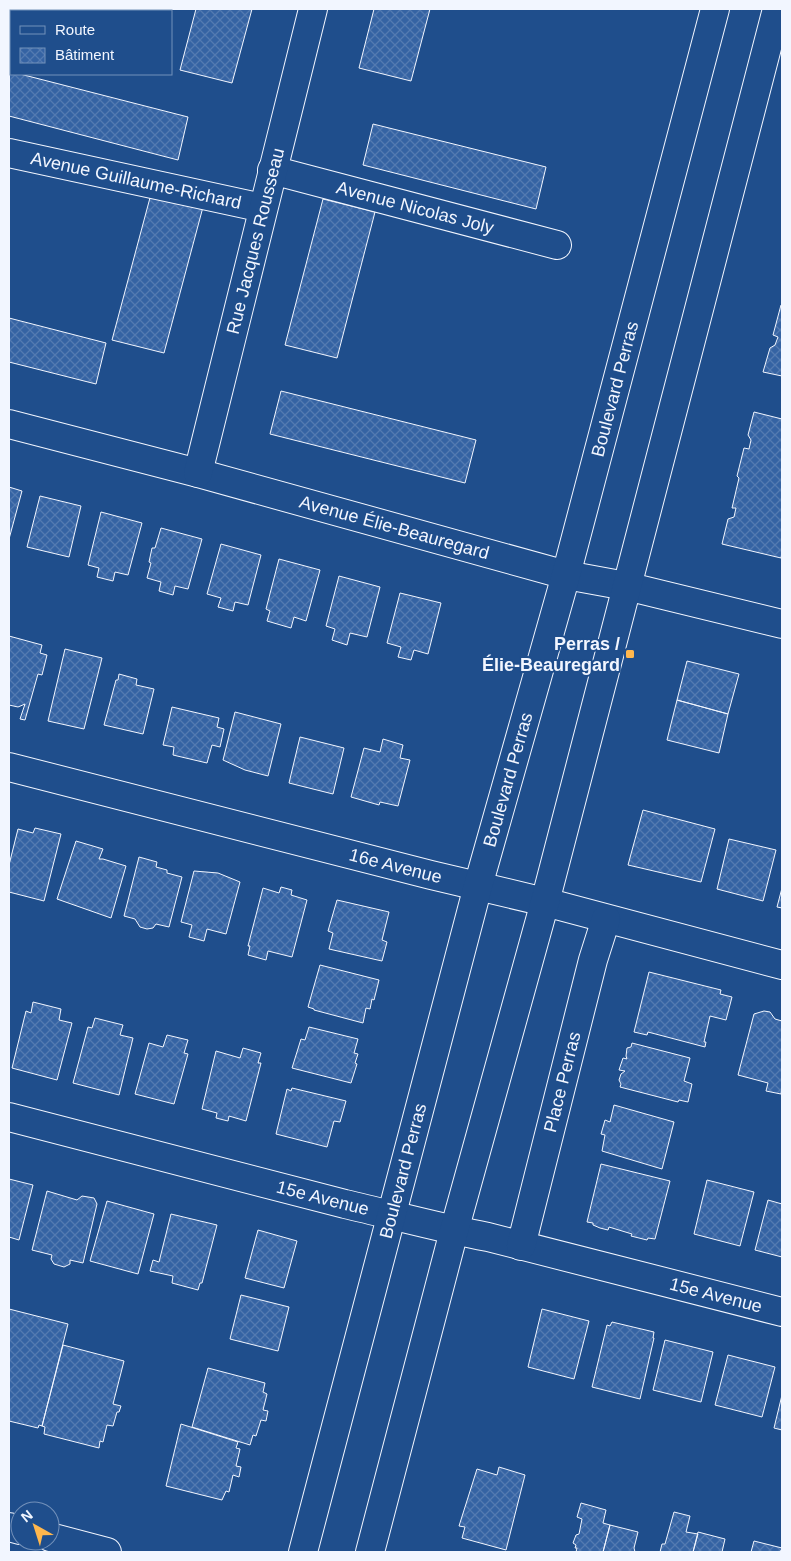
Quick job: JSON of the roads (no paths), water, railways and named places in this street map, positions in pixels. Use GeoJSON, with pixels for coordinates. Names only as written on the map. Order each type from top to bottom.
{"type":"FeatureCollection","features":[{"type":"Feature","properties":{"kind":"street","name":"Rue Jacques Rousseau"},"geometry":{"type":"LineString","coordinates":[[198,473],[313,9]]}},
{"type":"Feature","properties":{"kind":"street","name":"Boulevard Perras"},"geometry":{"type":"LineString","coordinates":[[303,1552],[478,886],[566,576],[715,9]]}},
{"type":"Feature","properties":{"kind":"street"},"geometry":{"type":"LineString","coordinates":[[370,1552],[454,1231],[545,902],[777,9]]}},
{"type":"Feature","properties":{"kind":"street","name":"Avenue Guillaume-Richard"},"geometry":{"type":"LineString","coordinates":[[9,153],[263,208]]}},
{"type":"Feature","properties":{"kind":"street","name":"Avenue Nicolas Joly"},"geometry":{"type":"LineString","coordinates":[[272,170],[556,245]]}},
{"type":"Feature","properties":{"kind":"street","name":"Avenue Élie-Beauregard"},"geometry":{"type":"LineString","coordinates":[[9,424],[198,473],[566,576],[626,586],[782,624]]}},
{"type":"Feature","properties":{"kind":"street","name":"16e Avenue"},"geometry":{"type":"LineString","coordinates":[[9,767],[545,902],[782,965]]}},
{"type":"Feature","properties":{"kind":"street","name":"Place Perras"},"geometry":{"type":"LineString","coordinates":[[521,1246],[593,960],[606,919]]}},
{"type":"Feature","properties":{"kind":"street","name":"15e Avenue"},"geometry":{"type":"LineString","coordinates":[[9,1117],[345,1204],[392,1214],[454,1231],[488,1237],[782,1312]]}},
{"type":"Feature","properties":{"kind":"street"},"geometry":{"type":"LineString","coordinates":[[60,1540],[107,1552]]}},
{"type":"Feature","properties":{"kind":"place","name":"Perras / Élie-Beauregard"},"geometry":{"type":"Point","coordinates":[630,654]}}]}
